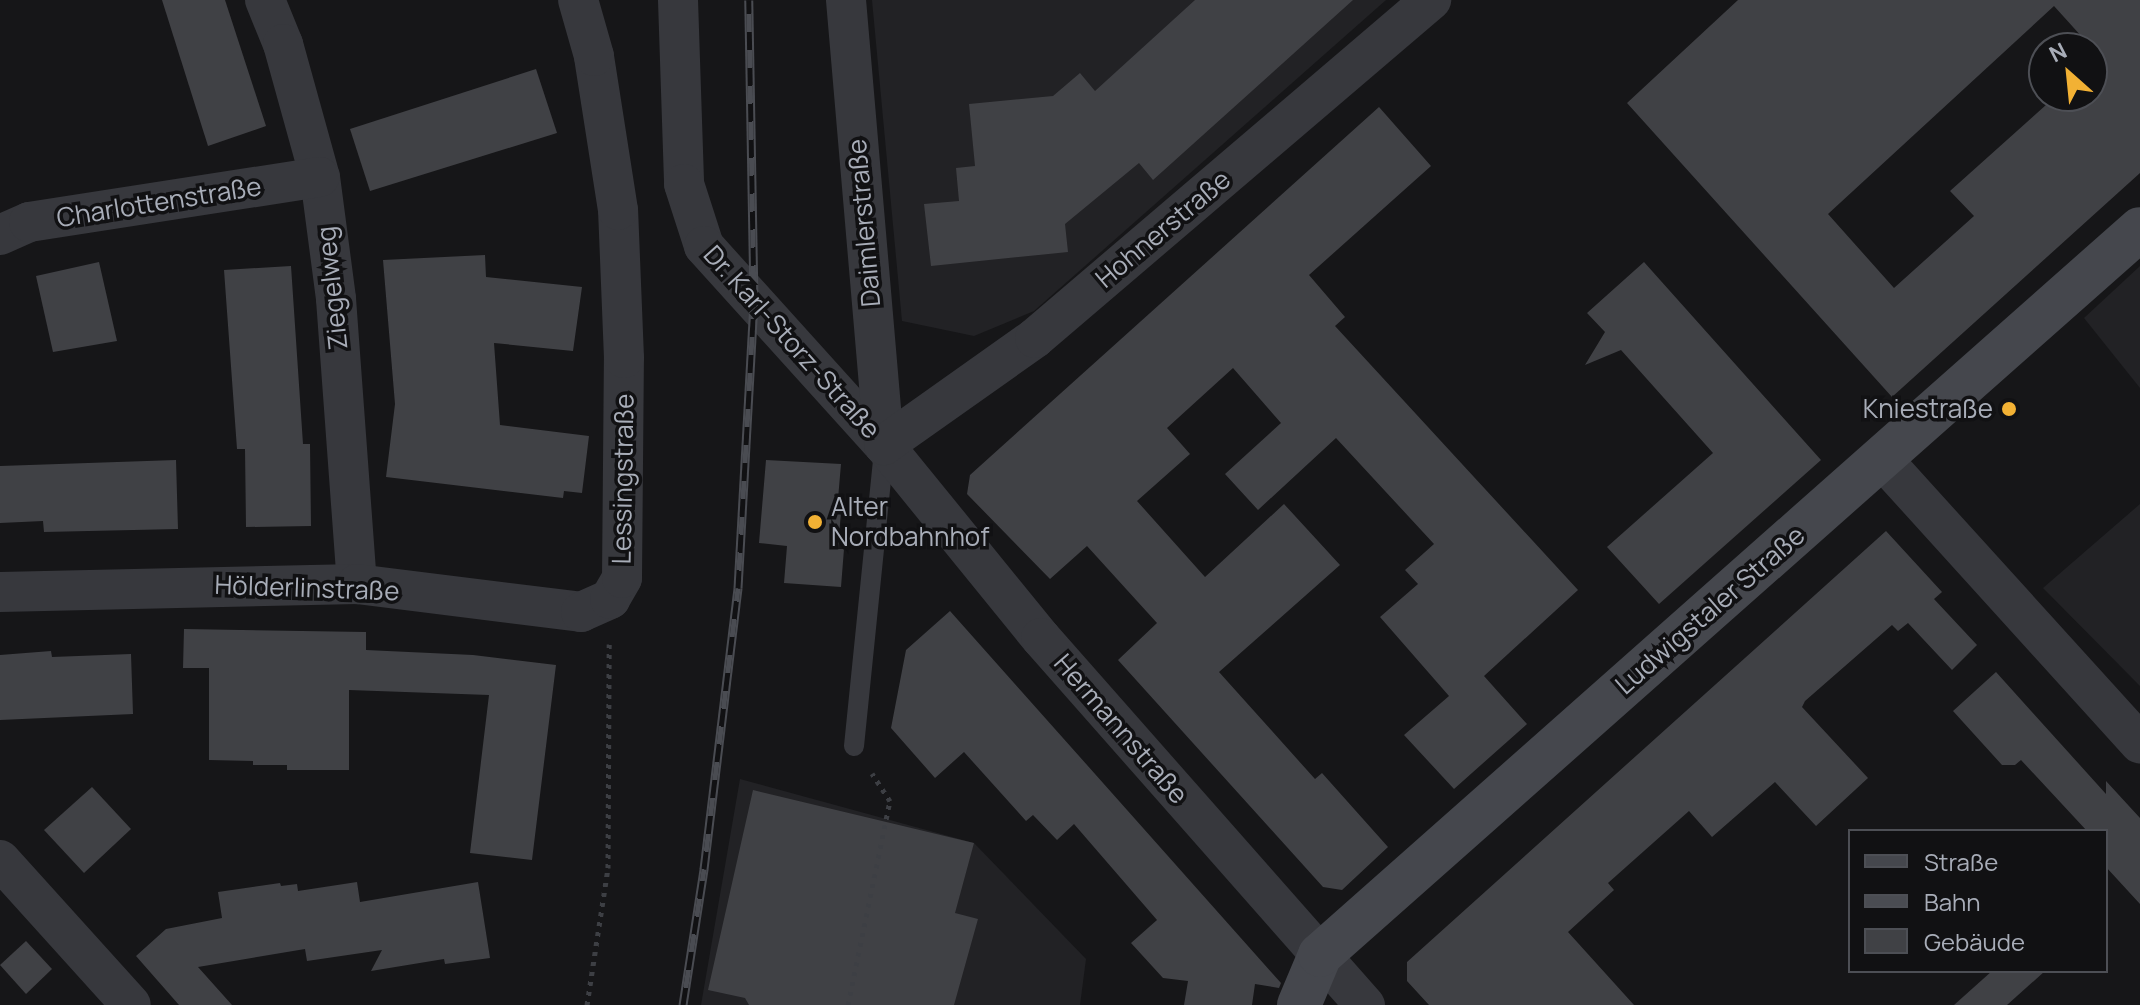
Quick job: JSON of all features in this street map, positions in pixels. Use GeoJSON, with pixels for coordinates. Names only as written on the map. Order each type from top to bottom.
{"type":"FeatureCollection","features":[{"type":"Feature","properties":{"kind":"main road","name":"Ludwigstaler Straße"},"geometry":{"type":"LineString","coordinates":[[1299,1005],[1320,955],[2140,229]]}},
{"type":"Feature","properties":{"kind":"street","name":"Ziegelweg"},"geometry":{"type":"LineString","coordinates":[[265,0],[283,44],[320,177],[336,299],[357,584]]}},
{"type":"Feature","properties":{"kind":"street","name":"Lessingstraße"},"geometry":{"type":"LineString","coordinates":[[578,0],[594,56],[618,210],[624,358],[622,578],[610,599]]}},
{"type":"Feature","properties":{"kind":"street","name":"Dr. Karl-Storz-Straße"},"geometry":{"type":"LineString","coordinates":[[678,0],[684,184],[704,246],[884,445]]}},
{"type":"Feature","properties":{"kind":"street","name":"Daimlerstraße"},"geometry":{"type":"LineString","coordinates":[[846,0],[884,445]]}},
{"type":"Feature","properties":{"kind":"street","name":"Hohnerstraße"},"geometry":{"type":"LineString","coordinates":[[884,445],[1035,338],[1431,0]]}},
{"type":"Feature","properties":{"kind":"street","name":"Charlottenstraße"},"geometry":{"type":"LineString","coordinates":[[0,235],[29,222],[320,177]]}},
{"type":"Feature","properties":{"kind":"street","name":"Hermannstraße"},"geometry":{"type":"LineString","coordinates":[[884,445],[1041,638],[1365,1005]]}},
{"type":"Feature","properties":{"kind":"street"},"geometry":{"type":"LineString","coordinates":[[1882,459],[2140,744]]}},
{"type":"Feature","properties":{"kind":"street","name":"Hölderlinstraße"},"geometry":{"type":"LineString","coordinates":[[0,592],[357,584],[581,612],[610,599]]}},
{"type":"Feature","properties":{"kind":"street"},"geometry":{"type":"LineString","coordinates":[[0,860],[131,1005]]}},
{"type":"Feature","properties":{"kind":"lane"},"geometry":{"type":"LineString","coordinates":[[854,746],[884,445]]}},
{"type":"Feature","properties":{"kind":"path","name":"Lessingstraße"},"geometry":{"type":"LineString","coordinates":[[587,1005],[608,868],[610,599]]}},
{"type":"Feature","properties":{"kind":"path"},"geometry":{"type":"LineString","coordinates":[[848,1005],[890,801],[854,746]]}},
{"type":"Feature","properties":{"kind":"shaded area"},"geometry":{"type":"Polygon","coordinates":[[[872,0],[1386,0],[1034,311],[974,336],[902,321],[872,0]]]}},
{"type":"Feature","properties":{"kind":"shaded area"},"geometry":{"type":"Polygon","coordinates":[[[2140,266],[2140,388],[2084,318],[2140,266]]]}},
{"type":"Feature","properties":{"kind":"shaded area"},"geometry":{"type":"Polygon","coordinates":[[[2140,504],[2140,686],[2043,588],[2140,504]]]}},
{"type":"Feature","properties":{"kind":"shaded area"},"geometry":{"type":"Polygon","coordinates":[[[740,779],[974,843],[1086,959],[1080,1005],[701,1005],[740,779]]]}},
{"type":"Feature","properties":{"kind":"building"},"geometry":{"type":"Polygon","coordinates":[[[162,0],[225,0],[266,126],[208,146],[162,0]]]}},
{"type":"Feature","properties":{"kind":"building"},"geometry":{"type":"Polygon","coordinates":[[[1195,0],[1353,0],[1153,180],[1139,163],[1065,224],[1068,252],[931,266],[924,204],[959,201],[956,168],[975,166],[969,104],[1053,96],[1080,73],[1095,91],[1195,0]]]}},
{"type":"Feature","properties":{"kind":"building"},"geometry":{"type":"Polygon","coordinates":[[[1738,0],[2140,0],[2140,173],[1892,397],[1627,103],[1738,0]],[[2054,6],[1828,214],[1894,288],[1974,216],[1950,191],[2038,112],[2108,112],[2108,32],[2078,32],[2054,6]]]}},
{"type":"Feature","properties":{"kind":"building"},"geometry":{"type":"Polygon","coordinates":[[[536,69],[557,133],[370,191],[350,129],[536,69]]]}},
{"type":"Feature","properties":{"kind":"building"},"geometry":{"type":"Polygon","coordinates":[[[1379,107],[1431,166],[1309,275],[1345,317],[1335,326],[1578,590],[1484,676],[1527,724],[1454,789],[1404,735],[1449,696],[1380,617],[1418,584],[1405,570],[1434,544],[1336,438],[1258,510],[1225,474],[1281,423],[1233,368],[1167,428],[1190,454],[1137,501],[1205,577],[1284,504],[1340,565],[1219,672],[1315,779],[1322,773],[1388,847],[1342,890],[1323,887],[1118,660],[1157,623],[1087,546],[1050,579],[967,494],[970,475],[1379,107]]]}},
{"type":"Feature","properties":{"kind":"building"},"geometry":{"type":"Polygon","coordinates":[[[485,255],[486,277],[582,287],[573,351],[494,343],[500,425],[589,436],[582,493],[564,491],[563,498],[386,477],[395,404],[383,260],[485,255]]]}},
{"type":"Feature","properties":{"kind":"building"},"geometry":{"type":"Polygon","coordinates":[[[99,262],[117,341],[53,352],[36,276],[99,262]]]}},
{"type":"Feature","properties":{"kind":"building"},"geometry":{"type":"Polygon","coordinates":[[[1644,262],[1821,460],[1659,604],[1607,547],[1713,453],[1621,350],[1585,365],[1605,332],[1587,313],[1644,262]]]}},
{"type":"Feature","properties":{"kind":"building"},"geometry":{"type":"Polygon","coordinates":[[[291,266],[303,444],[310,444],[311,526],[246,527],[245,449],[237,449],[224,270],[291,266]]]}},
{"type":"Feature","properties":{"kind":"building"},"geometry":{"type":"Polygon","coordinates":[[[176,460],[178,529],[44,532],[43,521],[0,523],[0,466],[176,460]]]}},
{"type":"Feature","properties":{"kind":"building","name":"Alter Nordbahnhof"},"geometry":{"type":"Polygon","coordinates":[[[766,460],[841,464],[837,511],[841,512],[838,549],[844,549],[841,587],[784,583],[787,546],[759,543],[766,460]]]}},
{"type":"Feature","properties":{"kind":"building"},"geometry":{"type":"Polygon","coordinates":[[[1886,531],[1942,592],[1934,599],[1977,645],[1952,670],[1908,623],[1898,631],[1892,625],[1805,701],[1802,707],[1868,778],[1816,826],[1775,782],[1712,837],[1689,811],[1608,883],[1614,890],[1568,932],[1634,1005],[1429,1005],[1407,981],[1407,962],[1886,531]]]}},
{"type":"Feature","properties":{"kind":"building"},"geometry":{"type":"Polygon","coordinates":[[[950,611],[1281,983],[1279,988],[1255,984],[1252,1005],[1184,1005],[1188,981],[1163,978],[1131,943],[1157,920],[1074,824],[1057,840],[1033,815],[1026,821],[964,752],[935,778],[891,728],[906,650],[950,611]]]}},
{"type":"Feature","properties":{"kind":"building"},"geometry":{"type":"Polygon","coordinates":[[[184,629],[366,632],[366,650],[473,655],[556,665],[532,860],[470,853],[489,695],[349,690],[349,770],[287,770],[287,765],[209,760],[209,668],[183,668],[184,629]]]}},
{"type":"Feature","properties":{"kind":"building"},"geometry":{"type":"Polygon","coordinates":[[[51,651],[52,657],[131,654],[133,714],[0,720],[0,655],[51,651]]]}},
{"type":"Feature","properties":{"kind":"building"},"geometry":{"type":"Polygon","coordinates":[[[1996,672],[2106,794],[2106,781],[2140,818],[2140,904],[2108,869],[2108,829],[2085,829],[2021,760],[2015,765],[2002,765],[1953,711],[1996,672]]]}},
{"type":"Feature","properties":{"kind":"building"},"geometry":{"type":"Polygon","coordinates":[[[92,787],[131,829],[84,873],[44,830],[92,787]]]}},
{"type":"Feature","properties":{"kind":"building"},"geometry":{"type":"Polygon","coordinates":[[[753,790],[974,843],[955,913],[978,919],[954,1005],[749,1005],[745,998],[708,990],[753,790]]]}},
{"type":"Feature","properties":{"kind":"building"},"geometry":{"type":"Polygon","coordinates":[[[357,882],[360,902],[478,882],[490,958],[445,964],[444,959],[371,971],[382,950],[307,961],[305,949],[198,967],[232,1005],[179,1005],[136,956],[166,929],[222,918],[218,892],[280,883],[281,886],[297,884],[298,891],[357,882]]]}},
{"type":"Feature","properties":{"kind":"building"},"geometry":{"type":"Polygon","coordinates":[[[26,941],[52,969],[26,994],[0,965],[26,941]]]}},
{"type":"Feature","properties":{"kind":"building"},"geometry":{"type":"Polygon","coordinates":[[[1990,973],[2043,973],[2007,1005],[1954,1005],[1990,973]]]}},
{"type":"Feature","properties":{"kind":"railway"},"geometry":{"type":"LineString","coordinates":[[683,1005],[704,869],[738,588],[754,301],[749,0]]}},
{"type":"Feature","properties":{"kind":"place","name":"Kniestraße"},"geometry":{"type":"Point","coordinates":[2009,409]}},
{"type":"Feature","properties":{"kind":"place","name":"Alter Nordbahnhof"},"geometry":{"type":"Point","coordinates":[815,522]}}]}
